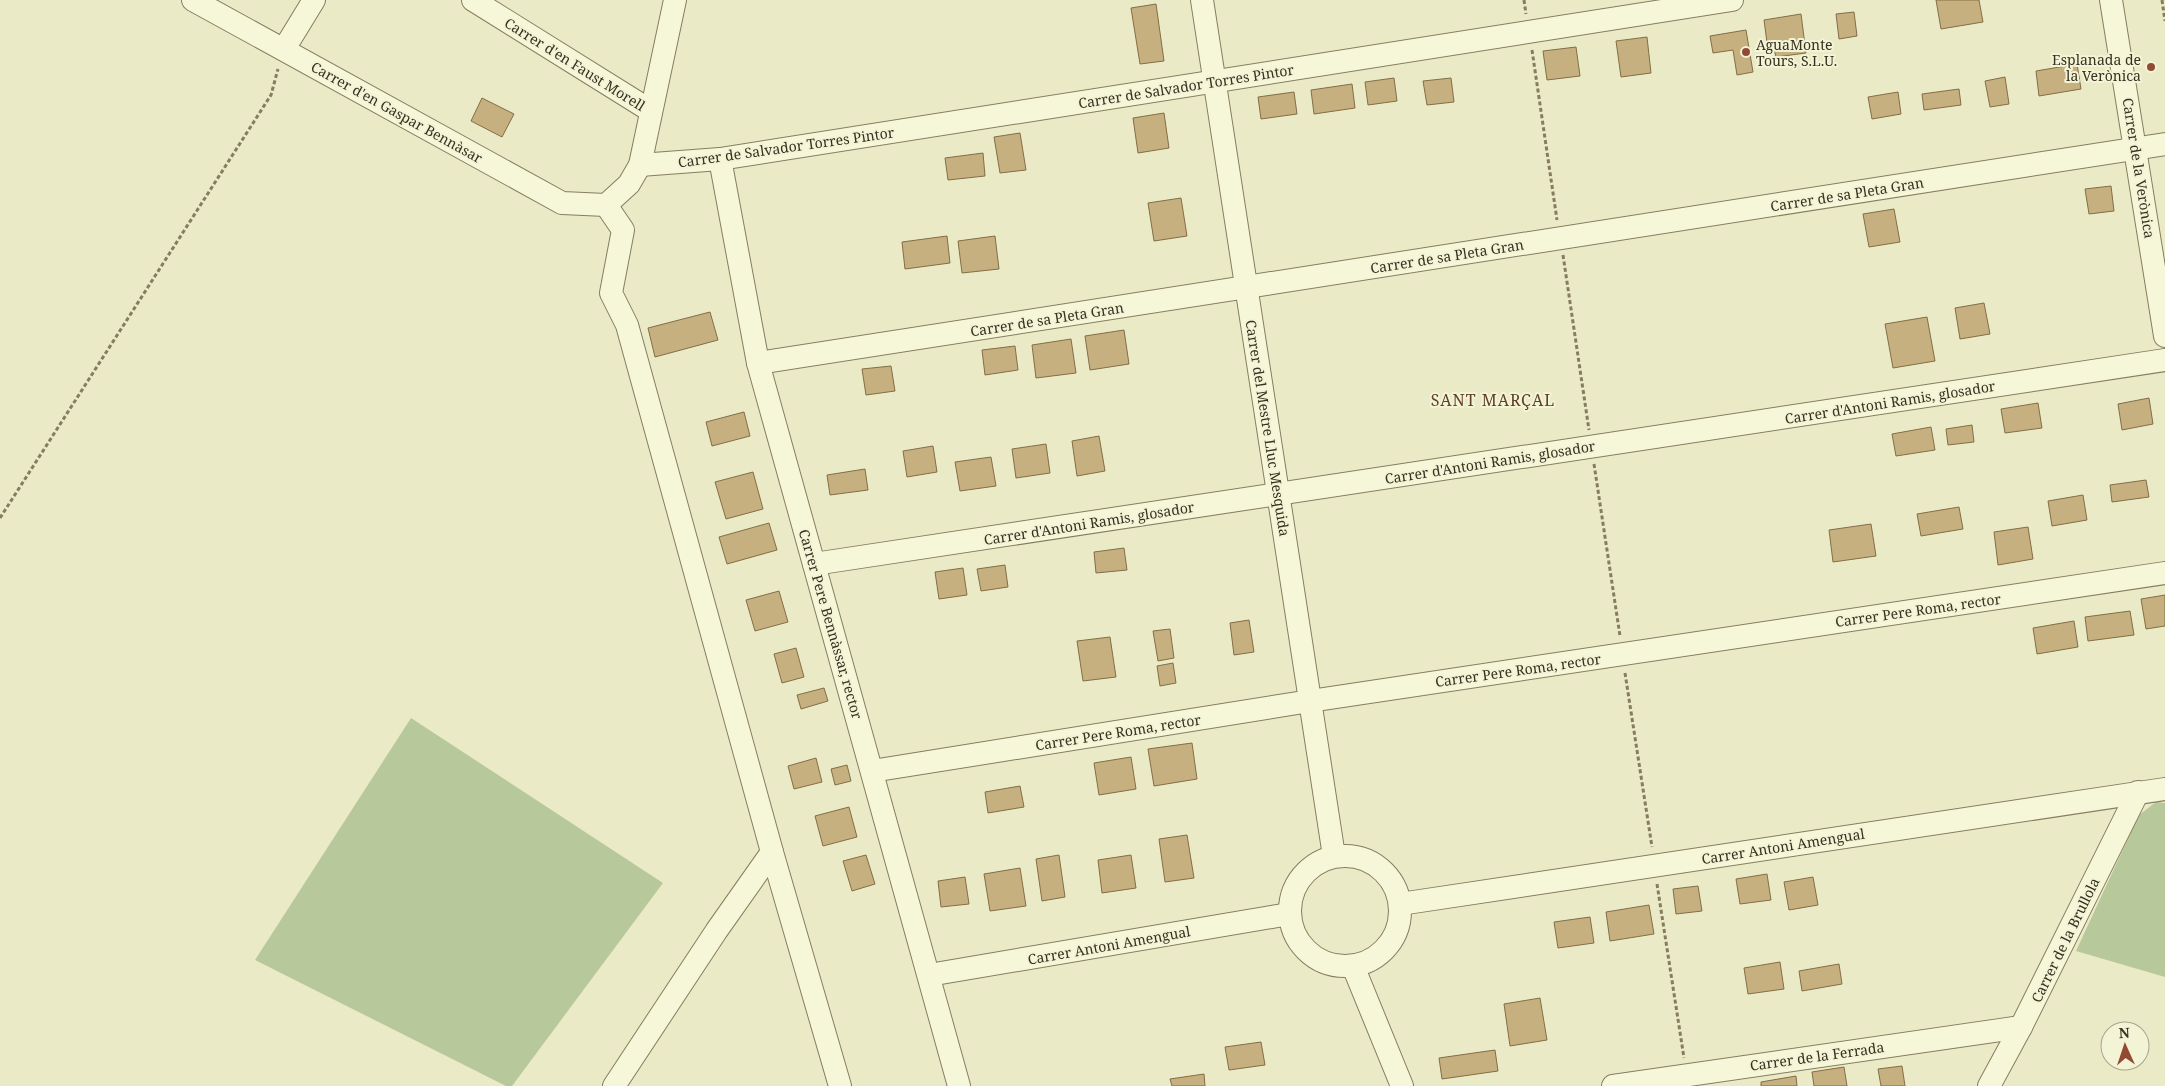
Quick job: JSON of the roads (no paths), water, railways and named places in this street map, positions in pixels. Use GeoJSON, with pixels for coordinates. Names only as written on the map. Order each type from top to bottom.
{"type":"FeatureCollection","features":[{"type":"Feature","properties":{"kind":"street","name":"Carrer d'en Gaspar Bennàsar"},"geometry":{"type":"LineString","coordinates":[[193,0],[562,203],[606,205]]}},
{"type":"Feature","properties":{"kind":"street"},"geometry":{"type":"LineString","coordinates":[[284,49],[314,0]]}},
{"type":"Feature","properties":{"kind":"street","name":"Carrer d'en Faust Morell"},"geometry":{"type":"LineString","coordinates":[[474,0],[651,112]]}},
{"type":"Feature","properties":{"kind":"street"},"geometry":{"type":"LineString","coordinates":[[676,0],[640,165],[629,184],[606,205],[623,230],[611,293],[627,325],[772,852],[840,1086]]}},
{"type":"Feature","properties":{"kind":"street","name":"Carrer del Mestre Lluc Mesquida"},"geometry":{"type":"LineString","coordinates":[[1202,0],[1334,856]]}},
{"type":"Feature","properties":{"kind":"street","name":"Carrer de Salvador Torres Pintor"},"geometry":{"type":"LineString","coordinates":[[640,165],[720,159],[1732,0]]}},
{"type":"Feature","properties":{"kind":"street","name":"Carrer de la Verònica"},"geometry":{"type":"LineString","coordinates":[[2111,0],[2165,336]]}},
{"type":"Feature","properties":{"kind":"street","name":"Carrer de sa Pleta Gran"},"geometry":{"type":"LineString","coordinates":[[758,364],[2165,144]]}},
{"type":"Feature","properties":{"kind":"street","name":"Carrer Pere Bennàssar, rector"},"geometry":{"type":"LineString","coordinates":[[720,159],[758,364],[929,975],[958,1086]]}},
{"type":"Feature","properties":{"kind":"street","name":"Carrer d'Antoni Ramis, glosador"},"geometry":{"type":"LineString","coordinates":[[814,564],[2165,360]]}},
{"type":"Feature","properties":{"kind":"street","name":"Carrer Pere Roma, rector"},"geometry":{"type":"LineString","coordinates":[[872,771],[1310,701],[2165,573]]}},
{"type":"Feature","properties":{"kind":"street","name":"Carrer Antoni Amengual"},"geometry":{"type":"LineString","coordinates":[[1400,904],[2165,789]]}},
{"type":"Feature","properties":{"kind":"street","name":"Carrer de la Brullola"},"geometry":{"type":"LineString","coordinates":[[1989,1086],[2021,1027],[2138,792]]}},
{"type":"Feature","properties":{"kind":"street"},"geometry":{"type":"LineString","coordinates":[[614,1086],[711,938],[772,852]]}},
{"type":"Feature","properties":{"kind":"street"},"geometry":{"type":"LineString","coordinates":[[1352,855],[1370,860],[1384,871],[1395,886],[1400,904],[1400,921],[1394,937],[1384,951],[1370,960],[1353,966],[1334,966],[1317,959],[1302,948],[1293,932],[1289,914],[1290,898],[1293,890],[1306,870],[1319,861],[1334,856],[1352,855]]}},
{"type":"Feature","properties":{"kind":"street","name":"Carrer Antoni Amengual"},"geometry":{"type":"LineString","coordinates":[[929,975],[1289,914]]}},
{"type":"Feature","properties":{"kind":"street"},"geometry":{"type":"LineString","coordinates":[[1353,966],[1402,1086]]}},
{"type":"Feature","properties":{"kind":"street","name":"Carrer de la Ferrada"},"geometry":{"type":"LineString","coordinates":[[1613,1086],[2021,1027]]}},
{"type":"Feature","properties":{"kind":"place","name":"AguaMonte Tours, S.L.U."},"geometry":{"type":"Point","coordinates":[1746,52]}},
{"type":"Feature","properties":{"kind":"place","name":"Esplanada de la Verònica"},"geometry":{"type":"Point","coordinates":[2151,67]}},
{"type":"Feature","properties":{"kind":"district","name":"SANT MARÇAL"},"geometry":{"type":"Point","coordinates":[1493,400]}}]}
